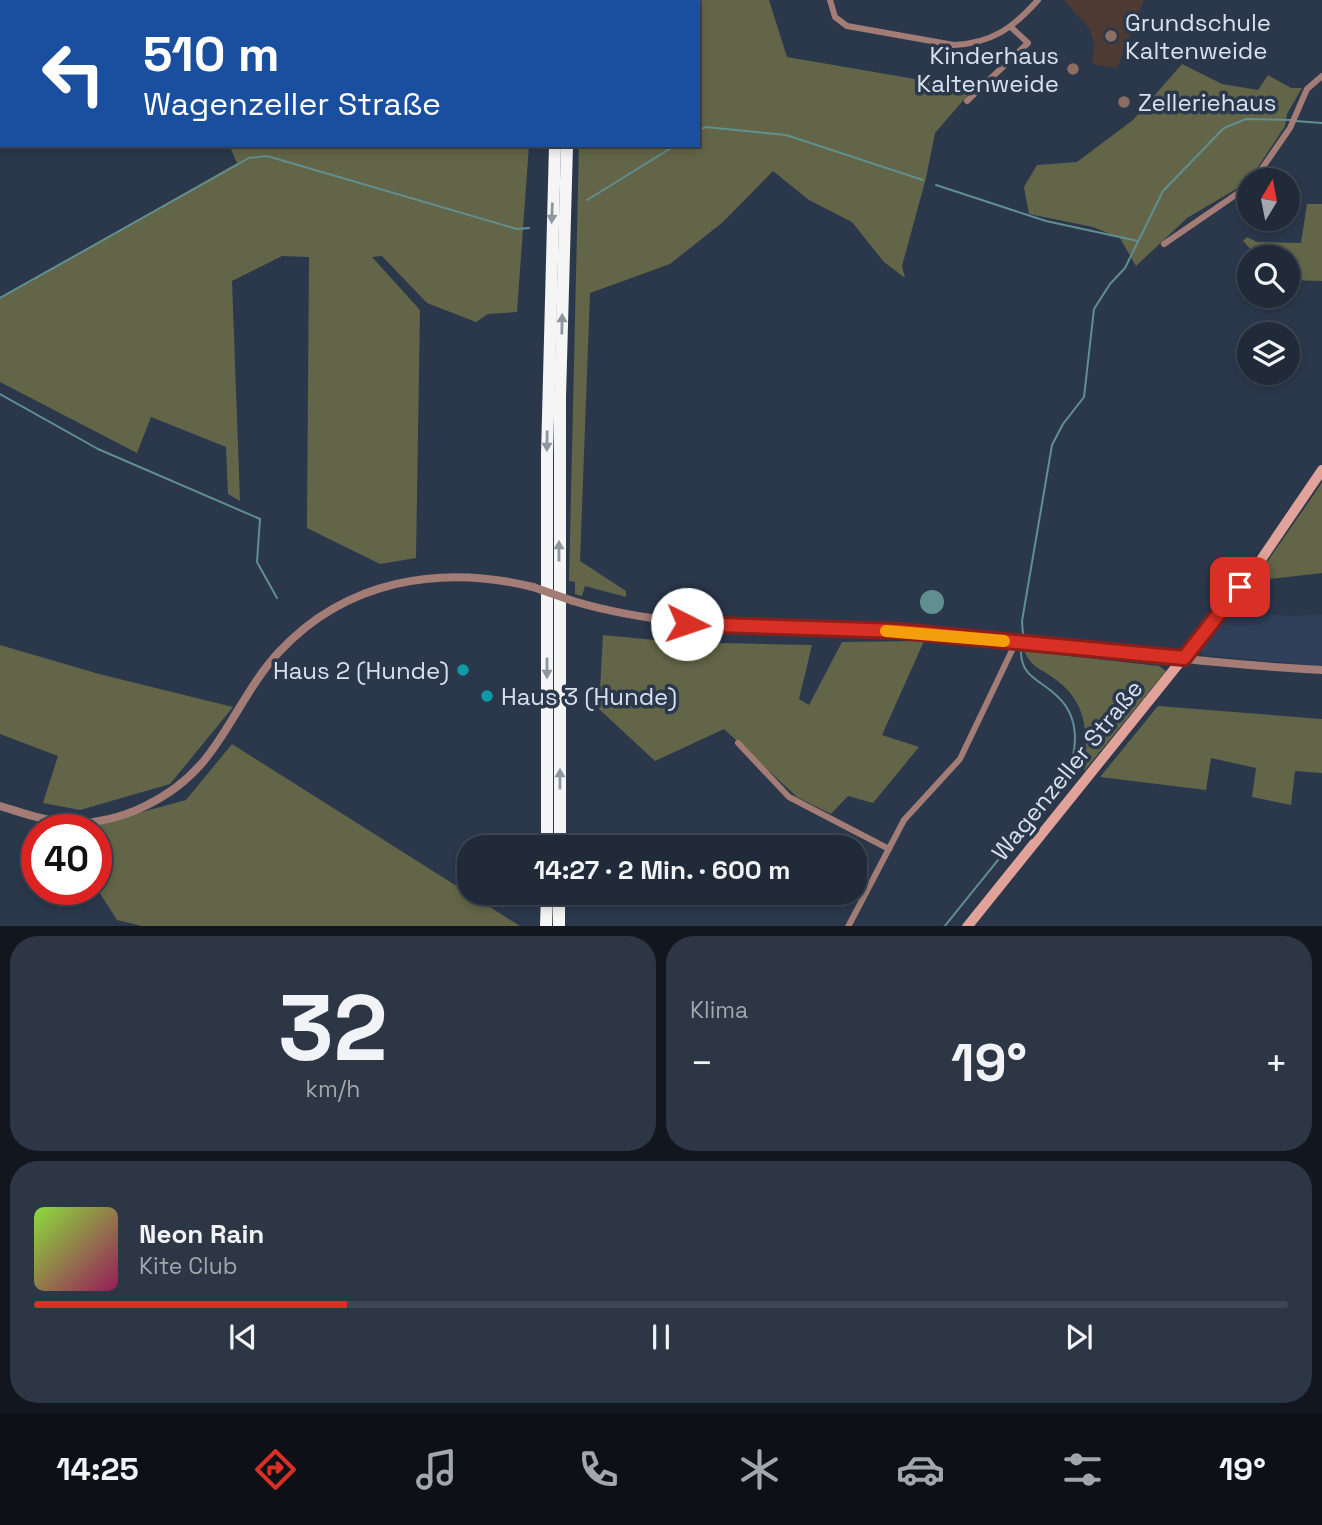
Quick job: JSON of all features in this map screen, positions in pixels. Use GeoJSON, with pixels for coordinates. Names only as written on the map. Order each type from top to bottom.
{"type":"FeatureCollection","features":[{"type":"Feature","properties":{"kind":"highway"},"geometry":{"type":"LineString","coordinates":[[547,835],[547,455],[555,147]]}},
{"type":"Feature","properties":{"kind":"highway"},"geometry":{"type":"LineString","coordinates":[[560,835],[560,410],[567,147]]}},
{"type":"Feature","properties":{"kind":"highway"},"geometry":{"type":"LineString","coordinates":[[546,926],[547,905]]}},
{"type":"Feature","properties":{"kind":"highway"},"geometry":{"type":"LineString","coordinates":[[559,905],[559,926]]}},
{"type":"Feature","properties":{"kind":"main road","name":"Wagenzeller Straße"},"geometry":{"type":"LineString","coordinates":[[967,926],[1254,570],[1322,470]]}},
{"type":"Feature","properties":{"kind":"street"},"geometry":{"type":"LineString","coordinates":[[830,0],[835,17],[848,26],[945,43],[987,40],[1012,28],[1038,0]]}},
{"type":"Feature","properties":{"kind":"street"},"geometry":{"type":"LineString","coordinates":[[967,101],[1028,43],[1012,28]]}},
{"type":"Feature","properties":{"kind":"street"},"geometry":{"type":"LineString","coordinates":[[1262,168],[1293,121],[1307,89],[1322,76]]}},
{"type":"Feature","properties":{"kind":"street"},"geometry":{"type":"LineString","coordinates":[[1164,244],[1189,224],[1237,193]]}},
{"type":"Feature","properties":{"kind":"street"},"geometry":{"type":"LineString","coordinates":[[0,806],[54,821],[77,822],[121,815],[156,801],[198,768],[279,652],[325,614],[371,592],[411,580],[466,575],[533,587],[573,601],[628,615],[687,624],[900,631],[1322,670]]}},
{"type":"Feature","properties":{"kind":"street"},"geometry":{"type":"LineString","coordinates":[[848,926],[905,820],[960,759],[1016,642]]}},
{"type":"Feature","properties":{"kind":"street"},"geometry":{"type":"LineString","coordinates":[[738,743],[789,797],[889,849]]}},
{"type":"Feature","properties":{"kind":"shaded area"},"geometry":{"type":"Polygon","coordinates":[[[700,0],[769,0],[787,57],[973,89],[935,133],[926,178],[902,266],[905,278],[884,262],[852,222],[809,200],[773,171],[723,222],[670,264],[590,293],[580,561],[626,591],[626,597],[585,586],[582,596],[575,594],[575,582],[569,581],[579,147],[700,147],[700,0]]]}},
{"type":"Feature","properties":{"kind":"shaded area","name":"Grundschule Kaltenweide"},"geometry":{"type":"Polygon","coordinates":[[[1064,0],[1144,0],[1117,68],[1092,64],[1095,44],[1088,27],[1064,0]]]}},
{"type":"Feature","properties":{"kind":"shaded area"},"geometry":{"type":"Polygon","coordinates":[[[1182,64],[1222,84],[1258,90],[1268,75],[1291,88],[1302,88],[1287,114],[1285,126],[1257,168],[1237,168],[1237,188],[1187,218],[1136,266],[1120,238],[1093,227],[1029,214],[1024,187],[1037,165],[1077,162],[1133,120],[1182,64]]]}},
{"type":"Feature","properties":{"kind":"shaded area"},"geometry":{"type":"Polygon","coordinates":[[[230,147],[529,147],[517,312],[488,314],[476,322],[427,303],[382,256],[372,257],[420,310],[416,558],[380,564],[307,528],[309,257],[282,256],[232,281],[240,501],[228,494],[226,447],[151,417],[137,453],[0,382],[0,298],[237,163],[230,147]]]}},
{"type":"Feature","properties":{"kind":"shaded area"},"geometry":{"type":"Polygon","coordinates":[[[1307,204],[1322,204],[1322,281],[1300,280],[1300,245],[1247,245],[1243,241],[1247,237],[1257,242],[1301,243],[1307,204]]]}},
{"type":"Feature","properties":{"kind":"shaded area"},"geometry":{"type":"Polygon","coordinates":[[[1322,482],[1322,573],[1254,581],[1319,487],[1322,482]]]}},
{"type":"Feature","properties":{"kind":"shaded area"},"geometry":{"type":"Polygon","coordinates":[[[932,590],[943,597],[944,602],[937,613],[932,614],[921,607],[920,602],[927,591],[932,590]]]}},
{"type":"Feature","properties":{"kind":"shaded area"},"geometry":{"type":"Polygon","coordinates":[[[1230,611],[1287,616],[1322,615],[1322,666],[1203,655],[1200,647],[1230,611]]]}},
{"type":"Feature","properties":{"kind":"shaded area"},"geometry":{"type":"Polygon","coordinates":[[[603,635],[675,642],[812,645],[799,699],[809,705],[842,642],[924,641],[882,735],[919,747],[873,803],[848,796],[831,814],[797,797],[724,729],[655,761],[599,709],[603,635]]]}},
{"type":"Feature","properties":{"kind":"shaded area"},"geometry":{"type":"Polygon","coordinates":[[[0,645],[99,674],[233,707],[170,784],[80,810],[43,803],[58,756],[0,734],[0,645]]]}},
{"type":"Feature","properties":{"kind":"shaded area"},"geometry":{"type":"Polygon","coordinates":[[[1024,651],[1159,666],[1166,671],[1084,771],[1086,744],[1080,709],[1066,688],[1034,665],[1024,651]]]}},
{"type":"Feature","properties":{"kind":"shaded area"},"geometry":{"type":"Polygon","coordinates":[[[1158,706],[1322,719],[1322,773],[1295,771],[1291,805],[1252,797],[1256,768],[1211,758],[1206,790],[1100,777],[1158,706]]]}},
{"type":"Feature","properties":{"kind":"shaded area"},"geometry":{"type":"Polygon","coordinates":[[[232,744],[457,886],[457,905],[487,905],[520,926],[142,926],[117,920],[107,905],[112,905],[112,820],[186,800],[232,744]]]}},
{"type":"Feature","properties":{"kind":"waterway"},"geometry":{"type":"LineString","coordinates":[[1023,635],[1022,621],[1052,445],[1063,424],[1084,397],[1094,309],[1110,284],[1125,268],[1163,191],[1224,128],[1246,119],[1290,120]]}},
{"type":"Feature","properties":{"kind":"waterway"},"geometry":{"type":"LineString","coordinates":[[1295,121],[1322,123]]}},
{"type":"Feature","properties":{"kind":"waterway"},"geometry":{"type":"LineString","coordinates":[[700,130],[705,127],[786,135],[923,180]]}},
{"type":"Feature","properties":{"kind":"waterway"},"geometry":{"type":"LineString","coordinates":[[587,200],[673,147]]}},
{"type":"Feature","properties":{"kind":"waterway"},"geometry":{"type":"LineString","coordinates":[[0,298],[249,158],[267,156],[517,229],[529,228]]}},
{"type":"Feature","properties":{"kind":"waterway"},"geometry":{"type":"LineString","coordinates":[[936,185],[1046,221],[1138,241]]}},
{"type":"Feature","properties":{"kind":"waterway"},"geometry":{"type":"LineString","coordinates":[[0,394],[98,449],[260,519],[257,562],[277,598]]}},
{"type":"Feature","properties":{"kind":"waterway"},"geometry":{"type":"LineString","coordinates":[[945,926],[1065,777],[1073,756],[1075,735],[1070,714],[1057,696],[1028,673],[1021,652]]}},
{"type":"Feature","properties":{"kind":"slow traffic"},"geometry":{"type":"LineString","coordinates":[[886,631],[1004,641]]}},
{"type":"Feature","properties":{"kind":"place","name":"Grundschule Kaltenweide"},"geometry":{"type":"Point","coordinates":[1111,36]}},
{"type":"Feature","properties":{"kind":"place","name":"Kinderhaus Kaltenweide"},"geometry":{"type":"Point","coordinates":[1073,69]}},
{"type":"Feature","properties":{"kind":"place","name":"Zelleriehaus"},"geometry":{"type":"Point","coordinates":[1124,102]}},
{"type":"Feature","properties":{"kind":"place","name":"Haus 2 (Hunde)"},"geometry":{"type":"Point","coordinates":[463,670]}},
{"type":"Feature","properties":{"kind":"place","name":"Haus 3 (Hunde)"},"geometry":{"type":"Point","coordinates":[487,696]}},
{"type":"Feature","properties":{"kind":"route"},"geometry":{"type":"LineString","coordinates":[[687,624],[900,631],[1184,658],[1240,587]]}}]}
